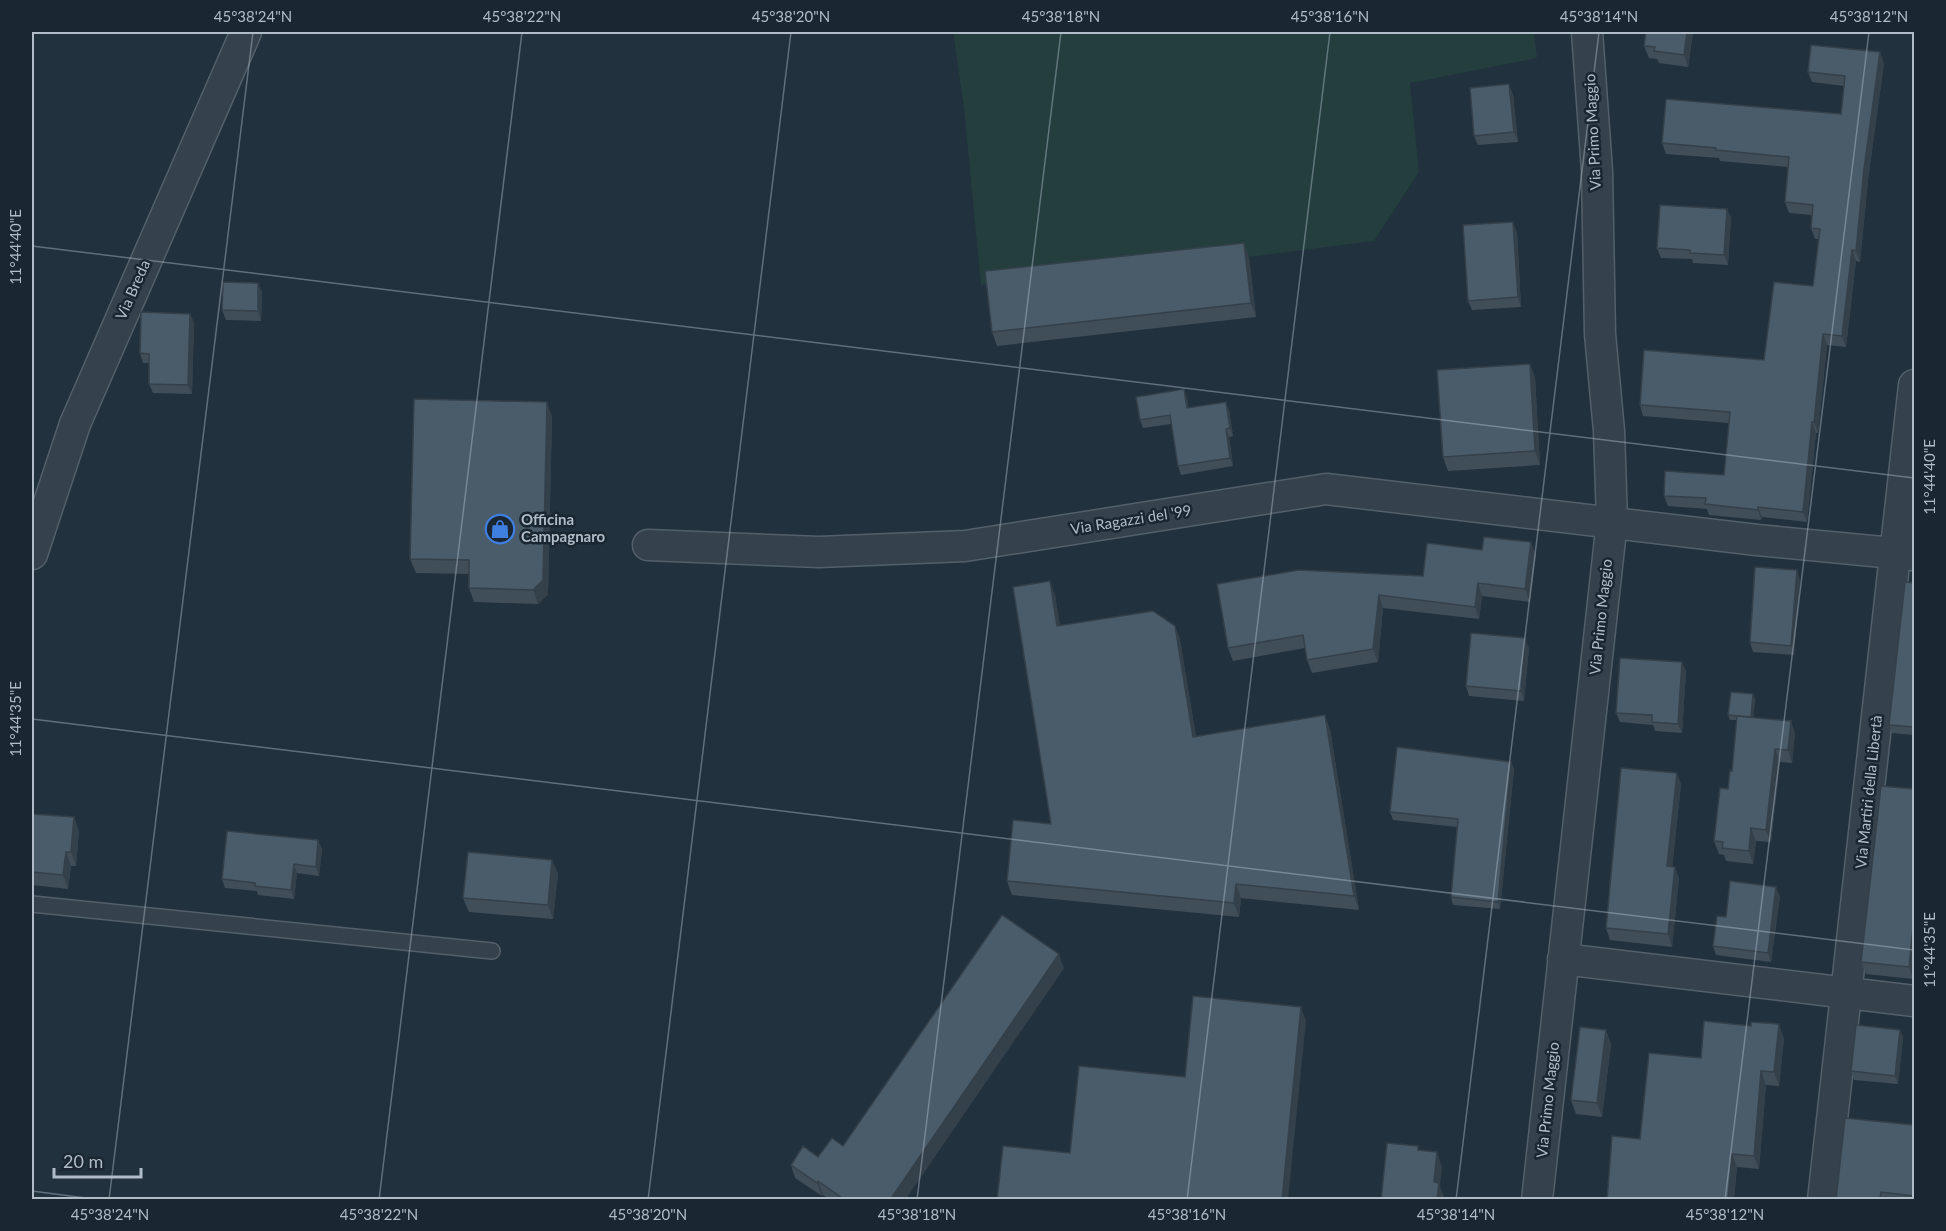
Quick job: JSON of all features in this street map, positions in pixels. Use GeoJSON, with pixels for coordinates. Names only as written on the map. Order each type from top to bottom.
{"type":"FeatureCollection","features":[{"type":"Feature","properties":{"kind":"street","name":"Via Breda"},"geometry":{"type":"LineString","coordinates":[[32,554],[75,424],[246,32]]}},
{"type":"Feature","properties":{"kind":"street","name":"Via Primo Maggio"},"geometry":{"type":"LineString","coordinates":[[1537,1200],[1612,521],[1609,431],[1600,334],[1597,171],[1587,32]]}},
{"type":"Feature","properties":{"kind":"street","name":"Via Martiri della Libertà"},"geometry":{"type":"LineString","coordinates":[[1823,1200],[1847,994],[1904,554],[1914,385]]}},
{"type":"Feature","properties":{"kind":"street","name":"Via Ragazzi del '99"},"geometry":{"type":"LineString","coordinates":[[648,545],[819,552],[965,546],[1326,489],[1612,521],[1757,540],[1904,554]]}},
{"type":"Feature","properties":{"kind":"street"},"geometry":{"type":"LineString","coordinates":[[1563,959],[1914,1001]]}},
{"type":"Feature","properties":{"kind":"lane"},"geometry":{"type":"LineString","coordinates":[[32,904],[492,951]]}},
{"type":"Feature","properties":{"kind":"green space"},"geometry":{"type":"Polygon","coordinates":[[[953,32],[1534,32],[1537,58],[1410,83],[1419,172],[1374,241],[1249,257],[981,285],[964,108],[953,32]]]}},
{"type":"Feature","properties":{"kind":"building"},"geometry":{"type":"Polygon","coordinates":[[[1646,32],[1687,32],[1684,55],[1654,51],[1655,47],[1644,46],[1646,32]]]}},
{"type":"Feature","properties":{"kind":"building"},"geometry":{"type":"Polygon","coordinates":[[[1811,45],[1880,52],[1864,169],[1856,251],[1852,250],[1842,336],[1823,334],[1803,512],[1705,504],[1706,498],[1664,496],[1665,471],[1724,475],[1730,412],[1640,405],[1644,350],[1764,360],[1774,282],[1813,286],[1820,229],[1811,228],[1813,205],[1785,202],[1789,157],[1662,143],[1666,99],[1841,114],[1845,76],[1808,72],[1811,45]]]}},
{"type":"Feature","properties":{"kind":"building"},"geometry":{"type":"Polygon","coordinates":[[[1509,84],[1514,132],[1474,136],[1470,88],[1509,84]]]}},
{"type":"Feature","properties":{"kind":"building"},"geometry":{"type":"Polygon","coordinates":[[[1660,205],[1727,209],[1724,255],[1657,248],[1660,205]]]}},
{"type":"Feature","properties":{"kind":"building"},"geometry":{"type":"Polygon","coordinates":[[[1513,222],[1518,297],[1468,301],[1463,225],[1513,222]]]}},
{"type":"Feature","properties":{"kind":"building"},"geometry":{"type":"Polygon","coordinates":[[[1244,243],[1251,303],[992,332],[985,271],[1244,243]]]}},
{"type":"Feature","properties":{"kind":"building"},"geometry":{"type":"Polygon","coordinates":[[[223,282],[258,283],[258,311],[222,310],[223,282]]]}},
{"type":"Feature","properties":{"kind":"building"},"geometry":{"type":"Polygon","coordinates":[[[141,312],[190,314],[188,385],[149,384],[149,354],[140,353],[141,312]]]}},
{"type":"Feature","properties":{"kind":"building"},"geometry":{"type":"Polygon","coordinates":[[[1530,364],[1535,451],[1443,457],[1437,370],[1530,364]]]}},
{"type":"Feature","properties":{"kind":"building"},"geometry":{"type":"Polygon","coordinates":[[[1184,389],[1187,408],[1226,402],[1230,428],[1226,429],[1230,458],[1178,466],[1170,415],[1140,420],[1136,397],[1184,389]]]}},
{"type":"Feature","properties":{"kind":"building"},"geometry":{"type":"Polygon","coordinates":[[[414,399],[547,402],[543,580],[533,590],[469,588],[469,560],[410,559],[414,399]]]}},
{"type":"Feature","properties":{"kind":"building"},"geometry":{"type":"Polygon","coordinates":[[[1914,498],[1914,525],[1911,524],[1914,498]]]}},
{"type":"Feature","properties":{"kind":"building"},"geometry":{"type":"Polygon","coordinates":[[[1484,537],[1531,542],[1525,589],[1478,583],[1475,607],[1379,595],[1373,649],[1307,660],[1303,635],[1228,648],[1217,584],[1299,570],[1423,576],[1427,543],[1482,550],[1484,537]]]}},
{"type":"Feature","properties":{"kind":"building"},"geometry":{"type":"Polygon","coordinates":[[[1755,567],[1797,570],[1791,646],[1750,642],[1755,567]]]}},
{"type":"Feature","properties":{"kind":"building"},"geometry":{"type":"Polygon","coordinates":[[[1050,581],[1057,626],[1153,611],[1175,626],[1193,737],[1325,715],[1354,896],[1236,884],[1234,903],[1007,881],[1013,820],[1051,824],[1013,587],[1050,581]]]}},
{"type":"Feature","properties":{"kind":"building"},"geometry":{"type":"Polygon","coordinates":[[[1905,582],[1914,583],[1914,727],[1889,725],[1905,582]]]}},
{"type":"Feature","properties":{"kind":"building"},"geometry":{"type":"Polygon","coordinates":[[[1471,633],[1525,638],[1521,691],[1466,686],[1471,633]]]}},
{"type":"Feature","properties":{"kind":"building"},"geometry":{"type":"Polygon","coordinates":[[[1620,658],[1682,662],[1678,724],[1652,722],[1652,715],[1616,713],[1620,658]]]}},
{"type":"Feature","properties":{"kind":"building"},"geometry":{"type":"Polygon","coordinates":[[[1731,692],[1753,694],[1751,717],[1728,715],[1731,692]]]}},
{"type":"Feature","properties":{"kind":"building"},"geometry":{"type":"Polygon","coordinates":[[[1737,716],[1791,721],[1788,750],[1775,749],[1766,830],[1751,828],[1749,851],[1722,848],[1723,842],[1714,841],[1720,788],[1728,789],[1730,770],[1732,771],[1737,716]]]}},
{"type":"Feature","properties":{"kind":"building"},"geometry":{"type":"Polygon","coordinates":[[[1397,747],[1511,762],[1498,902],[1451,897],[1458,819],[1390,812],[1397,747]]]}},
{"type":"Feature","properties":{"kind":"building"},"geometry":{"type":"Polygon","coordinates":[[[1621,768],[1677,773],[1667,866],[1675,867],[1668,934],[1606,928],[1621,768]]]}},
{"type":"Feature","properties":{"kind":"building"},"geometry":{"type":"Polygon","coordinates":[[[1881,786],[1914,789],[1914,916],[1909,967],[1861,962],[1881,786]]]}},
{"type":"Feature","properties":{"kind":"building"},"geometry":{"type":"Polygon","coordinates":[[[32,814],[74,817],[71,852],[66,852],[63,875],[32,872],[32,814]]]}},
{"type":"Feature","properties":{"kind":"building"},"geometry":{"type":"Polygon","coordinates":[[[227,831],[318,840],[316,867],[294,864],[291,890],[222,879],[227,831]]]}},
{"type":"Feature","properties":{"kind":"building"},"geometry":{"type":"Polygon","coordinates":[[[468,852],[552,860],[548,905],[463,898],[468,852]]]}},
{"type":"Feature","properties":{"kind":"building"},"geometry":{"type":"Polygon","coordinates":[[[1730,881],[1776,887],[1768,953],[1713,946],[1717,916],[1726,917],[1730,881]]]}},
{"type":"Feature","properties":{"kind":"building"},"geometry":{"type":"Polygon","coordinates":[[[1002,915],[1059,954],[890,1200],[845,1200],[791,1165],[803,1146],[818,1157],[832,1138],[843,1146],[1002,915]]]}},
{"type":"Feature","properties":{"kind":"building"},"geometry":{"type":"Polygon","coordinates":[[[1193,996],[1301,1007],[1282,1200],[997,1200],[1003,1146],[1070,1153],[1079,1066],[1185,1077],[1193,996]]]}},
{"type":"Feature","properties":{"kind":"building"},"geometry":{"type":"Polygon","coordinates":[[[1704,1021],[1751,1026],[1751,1022],[1779,1024],[1774,1072],[1761,1071],[1754,1156],[1732,1154],[1728,1200],[1607,1200],[1612,1136],[1640,1139],[1649,1053],[1701,1058],[1704,1021]]]}},
{"type":"Feature","properties":{"kind":"building"},"geometry":{"type":"Polygon","coordinates":[[[1856,1025],[1900,1030],[1895,1076],[1851,1071],[1856,1025]]]}},
{"type":"Feature","properties":{"kind":"building"},"geometry":{"type":"Polygon","coordinates":[[[1580,1027],[1606,1030],[1597,1103],[1571,1100],[1580,1027]]]}},
{"type":"Feature","properties":{"kind":"building"},"geometry":{"type":"Polygon","coordinates":[[[1845,1118],[1914,1125],[1914,1196],[1881,1192],[1880,1200],[1836,1200],[1845,1118]]]}},
{"type":"Feature","properties":{"kind":"building"},"geometry":{"type":"Polygon","coordinates":[[[1387,1143],[1418,1146],[1418,1150],[1437,1152],[1434,1182],[1439,1183],[1437,1200],[1381,1200],[1387,1143]]]}},
{"type":"Feature","properties":{"kind":"place","name":"Officina Campagnaro"},"geometry":{"type":"Point","coordinates":[500,529]}}]}
